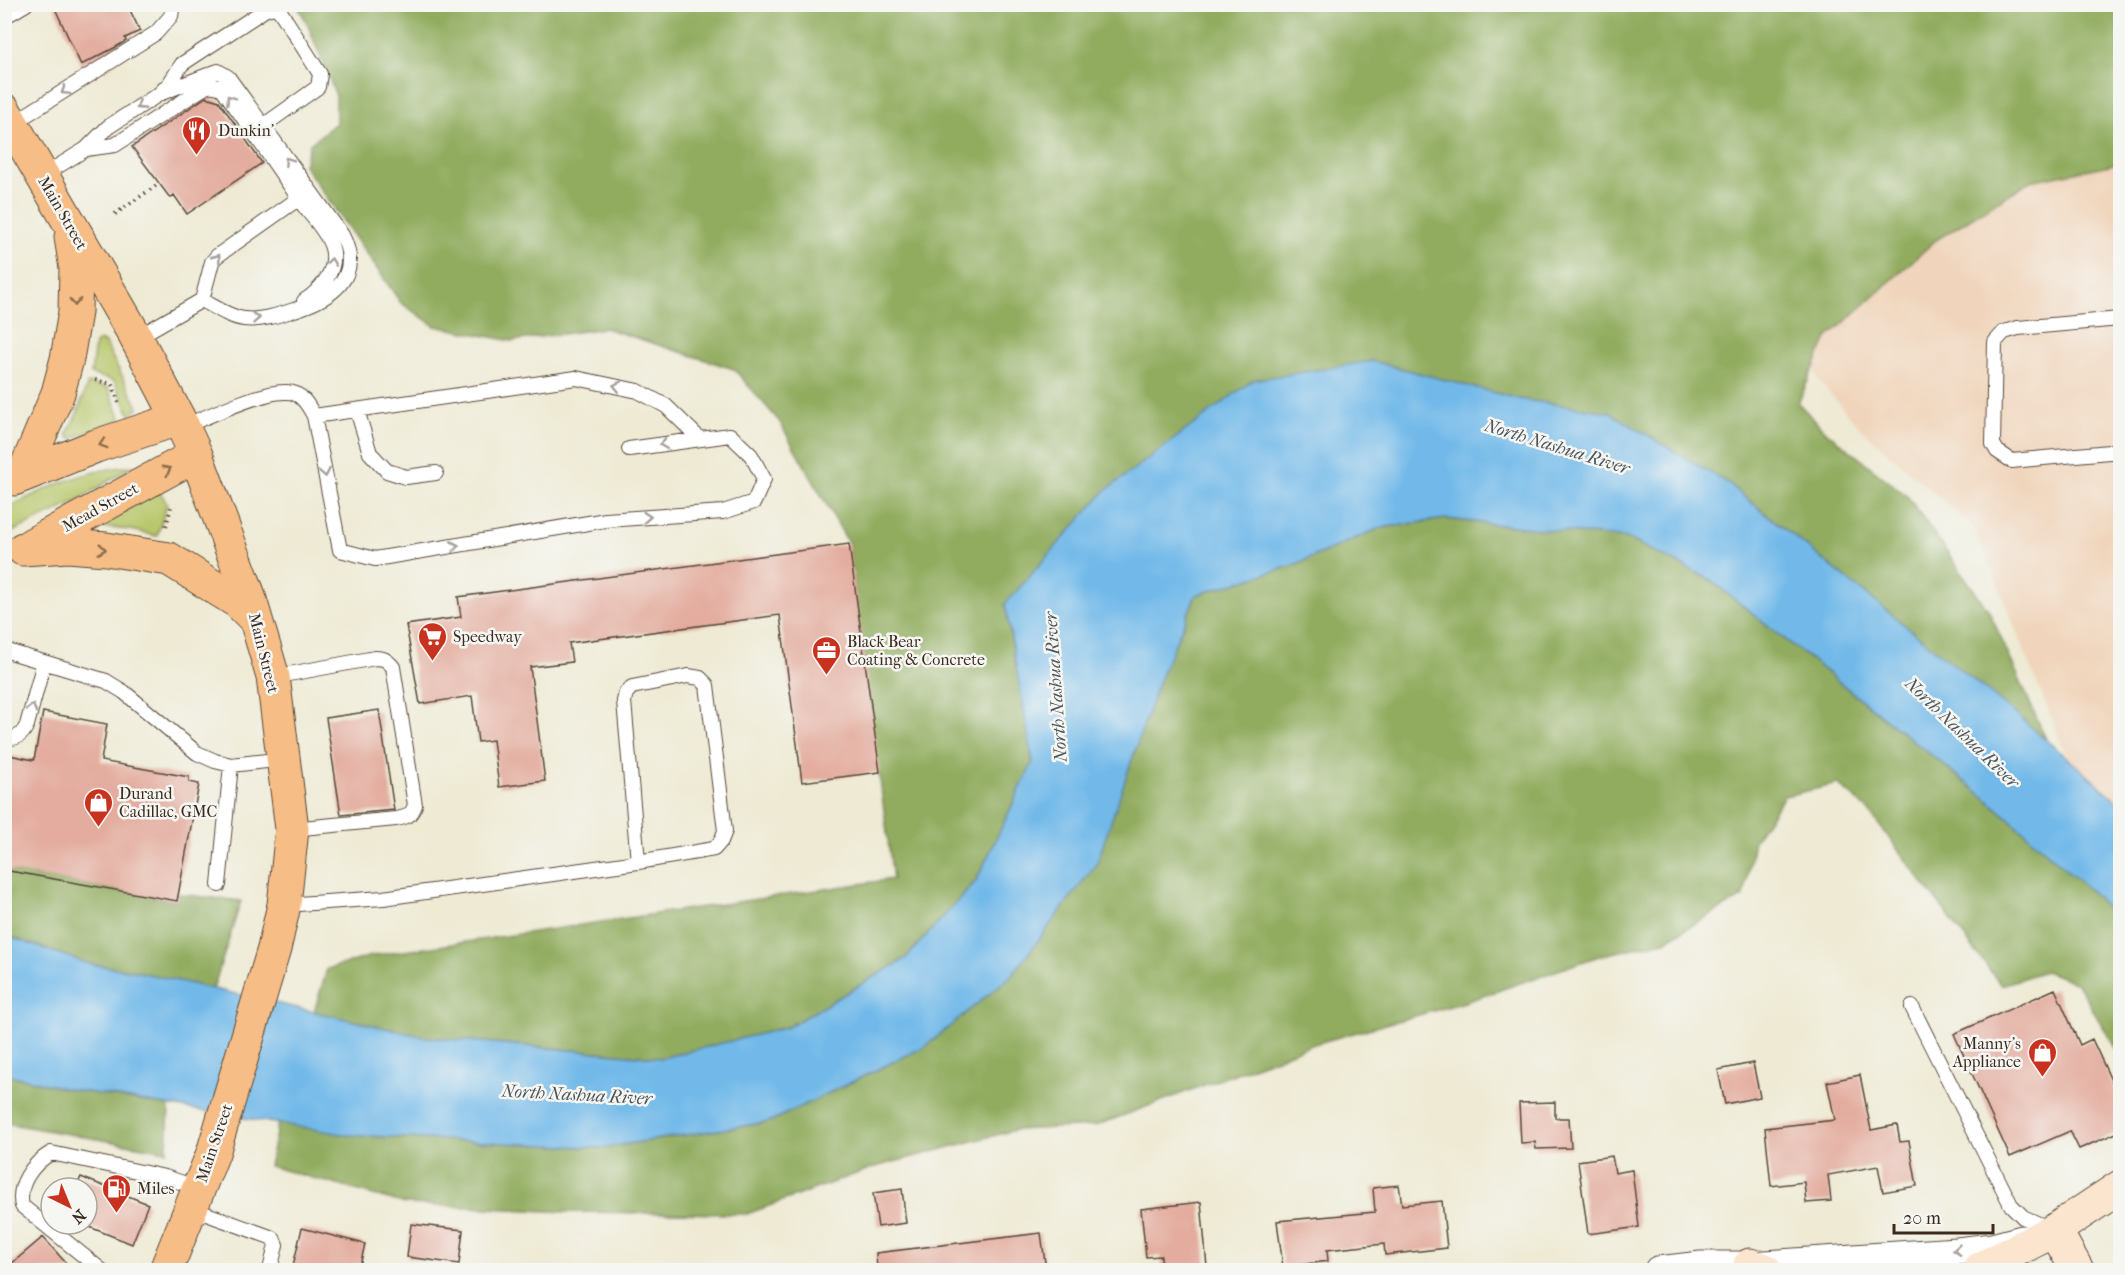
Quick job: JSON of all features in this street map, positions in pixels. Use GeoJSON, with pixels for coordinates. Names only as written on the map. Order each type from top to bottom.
{"type":"FeatureCollection","features":[{"type":"Feature","properties":{"kind":"main road","name":"Main Street"},"geometry":{"type":"LineString","coordinates":[[8,117],[136,338],[185,434],[248,593],[273,676],[292,829],[284,905],[274,950],[213,1153],[166,1270]]}},
{"type":"Feature","properties":{"kind":"main road"},"geometry":{"type":"LineString","coordinates":[[14,479],[58,393],[67,359],[75,312],[76,268],[69,223]]}},
{"type":"Feature","properties":{"kind":"main road"},"geometry":{"type":"LineString","coordinates":[[14,479],[96,446],[185,434]]}},
{"type":"Feature","properties":{"kind":"main road","name":"Mead Street"},"geometry":{"type":"LineString","coordinates":[[14,553],[185,434]]}},
{"type":"Feature","properties":{"kind":"main road"},"geometry":{"type":"LineString","coordinates":[[14,553],[68,546],[106,549],[169,559],[238,602],[256,620]]}},
{"type":"Feature","properties":{"kind":"main road"},"geometry":{"type":"LineString","coordinates":[[1978,1270],[2055,1230],[2121,1187]]}},
{"type":"Feature","properties":{"kind":"main road"},"geometry":{"type":"LineString","coordinates":[[2055,1230],[2077,1270]]}},
{"type":"Feature","properties":{"kind":"street"},"geometry":{"type":"LineString","coordinates":[[1658,1270],[1701,1265],[1758,1268],[1992,1247],[2055,1230]]}},
{"type":"Feature","properties":{"kind":"lane"},"geometry":{"type":"LineString","coordinates":[[4,17],[26,4]]}},
{"type":"Feature","properties":{"kind":"lane"},"geometry":{"type":"LineString","coordinates":[[8,117],[156,33],[171,16],[173,4]]}},
{"type":"Feature","properties":{"kind":"lane"},"geometry":{"type":"LineString","coordinates":[[159,94],[169,84],[182,64],[266,9],[275,7],[280,11],[320,74],[318,87],[263,126]]}},
{"type":"Feature","properties":{"kind":"lane"},"geometry":{"type":"LineString","coordinates":[[42,176],[86,149],[108,127],[159,94],[211,73],[218,71],[224,73],[263,126],[304,194],[332,248],[333,267],[319,290],[296,307],[279,315],[244,319],[222,312],[202,300]]}},
{"type":"Feature","properties":{"kind":"lane"},"geometry":{"type":"LineString","coordinates":[[86,149],[115,145],[197,90],[211,85],[217,86],[222,88],[304,194]]}},
{"type":"Feature","properties":{"kind":"lane"},"geometry":{"type":"LineString","coordinates":[[136,338],[202,300],[212,262],[217,256],[304,194]]}},
{"type":"Feature","properties":{"kind":"lane"},"geometry":{"type":"LineString","coordinates":[[2121,319],[2018,328],[2004,332],[1995,342],[1993,444],[1997,451],[2012,461],[2121,451]]}},
{"type":"Feature","properties":{"kind":"lane"},"geometry":{"type":"LineString","coordinates":[[314,416],[576,378],[638,391],[666,406],[700,439]]}},
{"type":"Feature","properties":{"kind":"lane"},"geometry":{"type":"LineString","coordinates":[[185,434],[225,409],[265,396],[288,391],[306,400],[314,416],[340,550],[375,559],[606,520],[723,513],[754,502],[764,479],[751,455],[730,435],[629,449]]}},
{"type":"Feature","properties":{"kind":"lane"},"geometry":{"type":"LineString","coordinates":[[357,410],[370,453],[387,471],[406,477],[436,473]]}},
{"type":"Feature","properties":{"kind":"lane"},"geometry":{"type":"LineString","coordinates":[[4,650],[106,681],[124,692],[197,753],[231,765],[284,759]]}},
{"type":"Feature","properties":{"kind":"lane"},"geometry":{"type":"LineString","coordinates":[[273,676],[375,658],[388,661],[393,667],[415,806],[409,817],[343,826],[292,829]]}},
{"type":"Feature","properties":{"kind":"lane"},"geometry":{"type":"LineString","coordinates":[[4,738],[17,738],[27,725],[44,662]]}},
{"type":"Feature","properties":{"kind":"lane"},"geometry":{"type":"LineString","coordinates":[[284,905],[383,898],[638,862],[714,849],[719,846],[724,836],[707,685],[700,678],[688,676],[632,687],[626,693],[624,701],[638,862]]}},
{"type":"Feature","properties":{"kind":"lane"},"geometry":{"type":"LineString","coordinates":[[219,885],[231,765]]}},
{"type":"Feature","properties":{"kind":"lane"},"geometry":{"type":"LineString","coordinates":[[1912,1008],[2011,1205],[2023,1217],[2055,1230]]}},
{"type":"Feature","properties":{"kind":"lane"},"geometry":{"type":"LineString","coordinates":[[101,1270],[22,1206],[20,1194],[33,1166],[51,1154],[165,1177],[194,1198],[273,1238],[276,1245],[270,1270]]}},
{"type":"Feature","properties":{"kind":"path"},"geometry":{"type":"LineString","coordinates":[[116,214],[157,185]]}},
{"type":"Feature","properties":{"kind":"path"},"geometry":{"type":"LineString","coordinates":[[92,379],[112,384],[120,406]]}},
{"type":"Feature","properties":{"kind":"shaded area"},"geometry":{"type":"Polygon","coordinates":[[[2120,155],[2120,803],[2067,757],[1975,529],[1862,430],[1817,379],[1804,331],[1992,191],[2120,155]]]}},
{"type":"Feature","properties":{"kind":"green space"},"geometry":{"type":"Polygon","coordinates":[[[297,5],[2120,5],[2120,163],[2030,181],[1936,240],[1827,338],[1798,403],[1822,428],[1908,497],[1989,611],[2046,739],[1726,482],[1609,413],[1519,399],[1005,604],[1033,762],[976,881],[905,959],[788,1027],[661,1058],[425,1037],[314,1012],[327,969],[371,956],[893,879],[849,544],[779,421],[734,369],[605,328],[512,341],[435,326],[401,303],[304,165],[310,144],[336,123],[336,96],[307,23],[297,5]]]}},
{"type":"Feature","properties":{"kind":"green space"},"geometry":{"type":"Polygon","coordinates":[[[100,340],[105,343],[137,405],[138,409],[130,415],[114,381],[91,374],[95,344],[100,340]]]}},
{"type":"Feature","properties":{"kind":"green space"},"geometry":{"type":"Polygon","coordinates":[[[88,383],[108,388],[121,419],[70,439],[67,434],[88,383]]]}},
{"type":"Feature","properties":{"kind":"green space"},"geometry":{"type":"Polygon","coordinates":[[[132,466],[76,502],[5,535],[5,509],[82,475],[132,466]]]}},
{"type":"Feature","properties":{"kind":"green space"},"geometry":{"type":"Polygon","coordinates":[[[159,490],[167,504],[157,536],[103,527],[102,524],[159,490]]]}},
{"type":"Feature","properties":{"kind":"green space"},"geometry":{"type":"Polygon","coordinates":[[[1445,519],[1627,538],[1709,579],[1988,800],[2096,896],[2120,925],[2120,1056],[2077,983],[2045,971],[2001,985],[1867,809],[1838,784],[1784,796],[1754,840],[1744,896],[1665,941],[1599,956],[1465,1002],[1314,1044],[1095,1126],[1015,1130],[875,1167],[747,1214],[568,1212],[406,1204],[269,1166],[278,1123],[348,1135],[602,1148],[769,1122],[926,1046],[1158,683],[1196,595],[1294,565],[1380,528],[1445,519]]]}},
{"type":"Feature","properties":{"kind":"green space"},"geometry":{"type":"Polygon","coordinates":[[[5,870],[177,901],[179,894],[241,901],[213,989],[135,971],[89,964],[5,935],[5,870]]]}},
{"type":"Feature","properties":{"kind":"green space"},"geometry":{"type":"Polygon","coordinates":[[[4,1074],[63,1088],[169,1106],[167,1151],[5,1123],[4,1074]]]}},
{"type":"Feature","properties":{"kind":"water","name":"North Nashua River"},"geometry":{"type":"Polygon","coordinates":[[[1372,361],[1519,399],[1609,412],[1726,482],[2017,715],[2120,803],[2120,925],[2096,896],[1988,800],[1709,579],[1627,538],[1445,519],[1380,528],[1294,565],[1196,595],[1158,683],[1097,863],[1012,975],[926,1046],[769,1122],[602,1148],[348,1135],[63,1088],[5,1074],[4,935],[89,964],[135,971],[425,1037],[661,1058],[788,1027],[905,959],[976,881],[1033,762],[1005,604],[1105,491],[1253,380],[1372,361]]]}},
{"type":"Feature","properties":{"kind":"building"},"geometry":{"type":"Polygon","coordinates":[[[53,4],[127,4],[140,31],[125,38],[126,41],[116,47],[81,65],[53,4]]]}},
{"type":"Feature","properties":{"kind":"building","name":"Dunkin'"},"geometry":{"type":"Polygon","coordinates":[[[206,97],[219,101],[262,163],[187,214],[174,195],[170,198],[132,147],[206,97]]]}},
{"type":"Feature","properties":{"kind":"building"},"geometry":{"type":"Polygon","coordinates":[[[849,544],[880,772],[802,782],[780,615],[569,643],[572,662],[530,667],[545,781],[499,787],[493,740],[478,742],[472,696],[420,704],[406,625],[461,617],[458,597],[849,544]]]}},
{"type":"Feature","properties":{"kind":"building"},"geometry":{"type":"Polygon","coordinates":[[[379,710],[394,810],[341,815],[326,718],[379,710]]]}},
{"type":"Feature","properties":{"kind":"building","name":"Durand Cadillac, GMC"},"geometry":{"type":"Polygon","coordinates":[[[43,712],[107,724],[101,761],[189,777],[189,782],[199,784],[177,901],[4,870],[4,754],[34,760],[43,712]]]}},
{"type":"Feature","properties":{"kind":"building","name":"Manny's Appliance"},"geometry":{"type":"Polygon","coordinates":[[[2055,989],[2080,1045],[2092,1039],[2121,1102],[2121,1131],[2079,1149],[2070,1131],[2010,1157],[1954,1034],[2055,989]]]}},
{"type":"Feature","properties":{"kind":"building"},"geometry":{"type":"Polygon","coordinates":[[[1753,1063],[1760,1097],[1725,1104],[1718,1070],[1753,1063]]]}},
{"type":"Feature","properties":{"kind":"building"},"geometry":{"type":"Polygon","coordinates":[[[1860,1075],[1871,1130],[1897,1125],[1900,1142],[1909,1141],[1917,1186],[1883,1192],[1878,1166],[1828,1175],[1831,1201],[1806,1203],[1804,1182],[1771,1186],[1765,1128],[1835,1120],[1827,1082],[1860,1075]]]}},
{"type":"Feature","properties":{"kind":"building"},"geometry":{"type":"Polygon","coordinates":[[[1555,1102],[1555,1118],[1569,1118],[1571,1148],[1536,1149],[1535,1142],[1521,1143],[1519,1103],[1555,1102]]]}},
{"type":"Feature","properties":{"kind":"building"},"geometry":{"type":"Polygon","coordinates":[[[1612,1156],[1615,1173],[1632,1170],[1639,1227],[1588,1234],[1578,1161],[1612,1156]]]}},
{"type":"Feature","properties":{"kind":"building","name":"Miles"},"geometry":{"type":"Polygon","coordinates":[[[99,1184],[148,1204],[132,1244],[99,1231],[99,1184]]]}},
{"type":"Feature","properties":{"kind":"building"},"geometry":{"type":"Polygon","coordinates":[[[1399,1185],[1402,1205],[1442,1201],[1447,1248],[1385,1255],[1384,1244],[1327,1250],[1328,1261],[1283,1267],[1277,1221],[1375,1212],[1373,1188],[1399,1185]]]}},
{"type":"Feature","properties":{"kind":"building"},"geometry":{"type":"Polygon","coordinates":[[[902,1189],[906,1223],[878,1227],[873,1193],[902,1189]]]}},
{"type":"Feature","properties":{"kind":"building"},"geometry":{"type":"Polygon","coordinates":[[[1201,1202],[1207,1267],[1195,1268],[1195,1270],[1162,1270],[1161,1256],[1146,1257],[1141,1209],[1201,1202]]]}},
{"type":"Feature","properties":{"kind":"building"},"geometry":{"type":"Polygon","coordinates":[[[411,1224],[463,1230],[459,1264],[407,1257],[411,1224]]]}},
{"type":"Feature","properties":{"kind":"building"},"geometry":{"type":"Polygon","coordinates":[[[302,1228],[365,1244],[359,1270],[292,1270],[302,1228]]]}},
{"type":"Feature","properties":{"kind":"building"},"geometry":{"type":"Polygon","coordinates":[[[1041,1233],[1046,1270],[877,1270],[876,1253],[1041,1233]]]}},
{"type":"Feature","properties":{"kind":"building"},"geometry":{"type":"Polygon","coordinates":[[[43,1237],[72,1270],[4,1270],[43,1237]]]}},
{"type":"Feature","properties":{"kind":"place","name":"Dunkin'"},"geometry":{"type":"Point","coordinates":[197,156]}},
{"type":"Feature","properties":{"kind":"place","name":"Speedway"},"geometry":{"type":"Point","coordinates":[432,662]}},
{"type":"Feature","properties":{"kind":"place","name":"Black Bear Coating & Concrete"},"geometry":{"type":"Point","coordinates":[826,676]}},
{"type":"Feature","properties":{"kind":"place","name":"Durand Cadillac, GMC"},"geometry":{"type":"Point","coordinates":[98,828]}},
{"type":"Feature","properties":{"kind":"place","name":"Manny's Appliance"},"geometry":{"type":"Point","coordinates":[2042,1078]}},
{"type":"Feature","properties":{"kind":"place","name":"Miles"},"geometry":{"type":"Point","coordinates":[116,1214]}}]}
